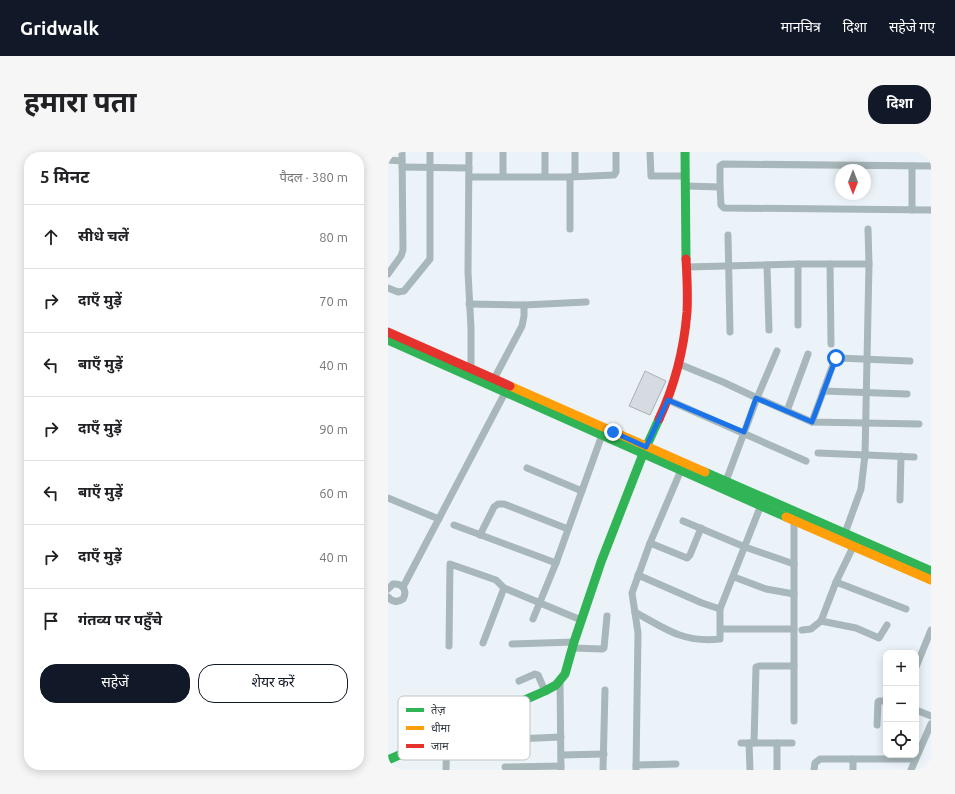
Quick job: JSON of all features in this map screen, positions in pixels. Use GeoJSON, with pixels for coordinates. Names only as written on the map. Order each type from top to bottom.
{"type":"FeatureCollection","features":[{"type":"Feature","properties":{"kind":"main road"},"geometry":{"type":"LineString","coordinates":[[530,698],[545,691],[560,681],[566,669],[601,562],[644,450],[668,400],[678,364],[687,311],[685,152]]}},
{"type":"Feature","properties":{"kind":"main road"},"geometry":{"type":"LineString","coordinates":[[388,332],[494,379],[507,389],[602,435],[726,481],[931,571]]}},
{"type":"Feature","properties":{"kind":"main road"},"geometry":{"type":"LineString","coordinates":[[388,340],[507,389],[644,450],[681,470],[931,580]]}},
{"type":"Feature","properties":{"kind":"main road"},"geometry":{"type":"LineString","coordinates":[[388,760],[398,756]]}},
{"type":"Feature","properties":{"kind":"street"},"geometry":{"type":"LineString","coordinates":[[388,274],[401,256],[403,250],[402,152]]}},
{"type":"Feature","properties":{"kind":"street"},"geometry":{"type":"LineString","coordinates":[[388,288],[398,292],[404,291],[430,259],[430,152]]}},
{"type":"Feature","properties":{"kind":"street"},"geometry":{"type":"LineString","coordinates":[[469,152],[468,272],[471,328],[471,369]]}},
{"type":"Feature","properties":{"kind":"street"},"geometry":{"type":"LineString","coordinates":[[503,152],[503,176]]}},
{"type":"Feature","properties":{"kind":"street"},"geometry":{"type":"LineString","coordinates":[[545,152],[545,176]]}},
{"type":"Feature","properties":{"kind":"street"},"geometry":{"type":"LineString","coordinates":[[570,229],[572,176],[575,152]]}},
{"type":"Feature","properties":{"kind":"street"},"geometry":{"type":"LineString","coordinates":[[469,176],[572,176],[615,174],[616,152]]}},
{"type":"Feature","properties":{"kind":"street"},"geometry":{"type":"LineString","coordinates":[[650,152],[651,176],[685,176]]}},
{"type":"Feature","properties":{"kind":"street"},"geometry":{"type":"LineString","coordinates":[[388,160],[402,164],[430,167],[469,168]]}},
{"type":"Feature","properties":{"kind":"street"},"geometry":{"type":"LineString","coordinates":[[931,166],[723,164],[720,166],[720,186],[721,205],[724,208],[931,210]]}},
{"type":"Feature","properties":{"kind":"street"},"geometry":{"type":"LineString","coordinates":[[912,166],[912,210]]}},
{"type":"Feature","properties":{"kind":"street"},"geometry":{"type":"LineString","coordinates":[[686,186],[720,186]]}},
{"type":"Feature","properties":{"kind":"street"},"geometry":{"type":"LineString","coordinates":[[844,533],[860,489],[865,454],[868,360],[868,229]]}},
{"type":"Feature","properties":{"kind":"street"},"geometry":{"type":"LineString","coordinates":[[728,235],[730,332]]}},
{"type":"Feature","properties":{"kind":"street"},"geometry":{"type":"LineString","coordinates":[[798,264],[798,325]]}},
{"type":"Feature","properties":{"kind":"street"},"geometry":{"type":"LineString","coordinates":[[830,264],[831,344]]}},
{"type":"Feature","properties":{"kind":"street"},"geometry":{"type":"LineString","coordinates":[[687,267],[869,264]]}},
{"type":"Feature","properties":{"kind":"street"},"geometry":{"type":"LineString","coordinates":[[767,265],[769,330]]}},
{"type":"Feature","properties":{"kind":"street"},"geometry":{"type":"LineString","coordinates":[[469,304],[524,305],[586,302]]}},
{"type":"Feature","properties":{"kind":"street"},"geometry":{"type":"LineString","coordinates":[[494,379],[522,326],[524,305]]}},
{"type":"Feature","properties":{"kind":"street"},"geometry":{"type":"LineString","coordinates":[[726,481],[756,398],[777,350]]}},
{"type":"Feature","properties":{"kind":"street"},"geometry":{"type":"LineString","coordinates":[[787,411],[808,354]]}},
{"type":"Feature","properties":{"kind":"street"},"geometry":{"type":"LineString","coordinates":[[812,422],[835,359],[910,361]]}},
{"type":"Feature","properties":{"kind":"street"},"geometry":{"type":"LineString","coordinates":[[678,364],[723,382],[812,422],[919,424]]}},
{"type":"Feature","properties":{"kind":"street"},"geometry":{"type":"LineString","coordinates":[[388,598],[394,602],[403,599],[405,593],[403,587],[507,389]]}},
{"type":"Feature","properties":{"kind":"street"},"geometry":{"type":"LineString","coordinates":[[823,391],[907,394]]}},
{"type":"Feature","properties":{"kind":"street"},"geometry":{"type":"LineString","coordinates":[[668,400],[744,432],[806,461]]}},
{"type":"Feature","properties":{"kind":"street"},"geometry":{"type":"LineString","coordinates":[[533,620],[556,563],[602,435]]}},
{"type":"Feature","properties":{"kind":"street"},"geometry":{"type":"LineString","coordinates":[[818,453],[914,457]]}},
{"type":"Feature","properties":{"kind":"street"},"geometry":{"type":"LineString","coordinates":[[900,500],[901,456]]}},
{"type":"Feature","properties":{"kind":"street"},"geometry":{"type":"LineString","coordinates":[[527,468],[582,491]]}},
{"type":"Feature","properties":{"kind":"street"},"geometry":{"type":"LineString","coordinates":[[676,764],[636,767],[638,633],[632,593],[650,543],[681,470]]}},
{"type":"Feature","properties":{"kind":"street"},"geometry":{"type":"LineString","coordinates":[[388,498],[439,519]]}},
{"type":"Feature","properties":{"kind":"street"},"geometry":{"type":"LineString","coordinates":[[480,535],[494,507],[498,504],[504,504],[568,530]]}},
{"type":"Feature","properties":{"kind":"street"},"geometry":{"type":"LineString","coordinates":[[635,612],[674,633],[689,638],[719,639],[721,629],[720,609],[734,577],[761,505]]}},
{"type":"Feature","properties":{"kind":"street"},"geometry":{"type":"LineString","coordinates":[[794,519],[794,721]]}},
{"type":"Feature","properties":{"kind":"street"},"geometry":{"type":"LineString","coordinates":[[683,521],[745,547],[794,564]]}},
{"type":"Feature","properties":{"kind":"street"},"geometry":{"type":"LineString","coordinates":[[454,525],[556,563]]}},
{"type":"Feature","properties":{"kind":"street"},"geometry":{"type":"LineString","coordinates":[[650,543],[687,558],[690,555],[701,528]]}},
{"type":"Feature","properties":{"kind":"street"},"geometry":{"type":"LineString","coordinates":[[802,630],[811,629],[821,621],[836,582],[854,546]]}},
{"type":"Feature","properties":{"kind":"street"},"geometry":{"type":"LineString","coordinates":[[449,646],[449,565],[452,564],[496,580],[504,588],[581,620]]}},
{"type":"Feature","properties":{"kind":"street"},"geometry":{"type":"LineString","coordinates":[[638,575],[702,603],[720,609]]}},
{"type":"Feature","properties":{"kind":"street"},"geometry":{"type":"LineString","coordinates":[[734,577],[766,589],[794,594]]}},
{"type":"Feature","properties":{"kind":"street"},"geometry":{"type":"LineString","coordinates":[[836,582],[906,609]]}},
{"type":"Feature","properties":{"kind":"street"},"geometry":{"type":"LineString","coordinates":[[388,588],[396,584],[403,587]]}},
{"type":"Feature","properties":{"kind":"street"},"geometry":{"type":"LineString","coordinates":[[483,643],[504,588]]}},
{"type":"Feature","properties":{"kind":"street"},"geometry":{"type":"LineString","coordinates":[[512,644],[573,645],[602,649],[604,648],[607,616]]}},
{"type":"Feature","properties":{"kind":"street"},"geometry":{"type":"LineString","coordinates":[[821,621],[856,628],[879,638],[887,625]]}},
{"type":"Feature","properties":{"kind":"street"},"geometry":{"type":"LineString","coordinates":[[721,629],[794,630]]}},
{"type":"Feature","properties":{"kind":"street"},"geometry":{"type":"LineString","coordinates":[[919,660],[931,630]]}},
{"type":"Feature","properties":{"kind":"street"},"geometry":{"type":"LineString","coordinates":[[750,770],[756,668],[759,666],[794,666]]}},
{"type":"Feature","properties":{"kind":"street"},"geometry":{"type":"LineString","coordinates":[[519,681],[535,674],[538,675],[545,691]]}},
{"type":"Feature","properties":{"kind":"street"},"geometry":{"type":"LineString","coordinates":[[506,767],[561,768],[560,681]]}},
{"type":"Feature","properties":{"kind":"street"},"geometry":{"type":"LineString","coordinates":[[604,770],[605,690]]}},
{"type":"Feature","properties":{"kind":"street"},"geometry":{"type":"LineString","coordinates":[[877,725],[878,702],[883,701]]}},
{"type":"Feature","properties":{"kind":"street"},"geometry":{"type":"LineString","coordinates":[[919,711],[931,716]]}},
{"type":"Feature","properties":{"kind":"street"},"geometry":{"type":"LineString","coordinates":[[911,770],[931,724]]}},
{"type":"Feature","properties":{"kind":"street"},"geometry":{"type":"LineString","coordinates":[[530,738],[561,737]]}},
{"type":"Feature","properties":{"kind":"street"},"geometry":{"type":"LineString","coordinates":[[741,743],[792,743]]}},
{"type":"Feature","properties":{"kind":"street"},"geometry":{"type":"LineString","coordinates":[[777,743],[777,770]]}},
{"type":"Feature","properties":{"kind":"street"},"geometry":{"type":"LineString","coordinates":[[561,755],[604,754]]}},
{"type":"Feature","properties":{"kind":"street"},"geometry":{"type":"LineString","coordinates":[[853,759],[853,770]]}},
{"type":"Feature","properties":{"kind":"street"},"geometry":{"type":"LineString","coordinates":[[814,770],[817,760],[915,759]]}},
{"type":"Feature","properties":{"kind":"street"},"geometry":{"type":"LineString","coordinates":[[446,760],[446,770]]}},
{"type":"Feature","properties":{"kind":"building"},"geometry":{"type":"Polygon","coordinates":[[[645,371],[666,381],[650,415],[629,406],[645,371]]]}},
{"type":"Feature","properties":{"kind":"traffic: fast"},"geometry":{"type":"LineString","coordinates":[[685,152],[686,259]]}},
{"type":"Feature","properties":{"kind":"traffic: fast"},"geometry":{"type":"LineString","coordinates":[[388,340],[786,517]]}},
{"type":"Feature","properties":{"kind":"traffic: fast"},"geometry":{"type":"LineString","coordinates":[[530,698],[556,685],[565,674],[574,642],[601,562],[643,454],[659,419]]}},
{"type":"Feature","properties":{"kind":"traffic: fast"},"geometry":{"type":"LineString","coordinates":[[705,472],[931,571]]}},
{"type":"Feature","properties":{"kind":"traffic: fast"},"geometry":{"type":"LineString","coordinates":[[388,760],[398,756]]}},
{"type":"Feature","properties":{"kind":"traffic: slow"},"geometry":{"type":"LineString","coordinates":[[510,386],[705,472]]}},
{"type":"Feature","properties":{"kind":"traffic: slow"},"geometry":{"type":"LineString","coordinates":[[786,517],[931,580]]}},
{"type":"Feature","properties":{"kind":"traffic: jam"},"geometry":{"type":"LineString","coordinates":[[659,419],[670,393],[684,340],[687,305],[686,259]]}},
{"type":"Feature","properties":{"kind":"traffic: jam"},"geometry":{"type":"LineString","coordinates":[[388,332],[510,386]]}},
{"type":"Feature","properties":{"kind":"route"},"geometry":{"type":"LineString","coordinates":[[613,432],[646,447],[668,400],[744,432],[756,398],[812,422],[836,358]]}}]}
